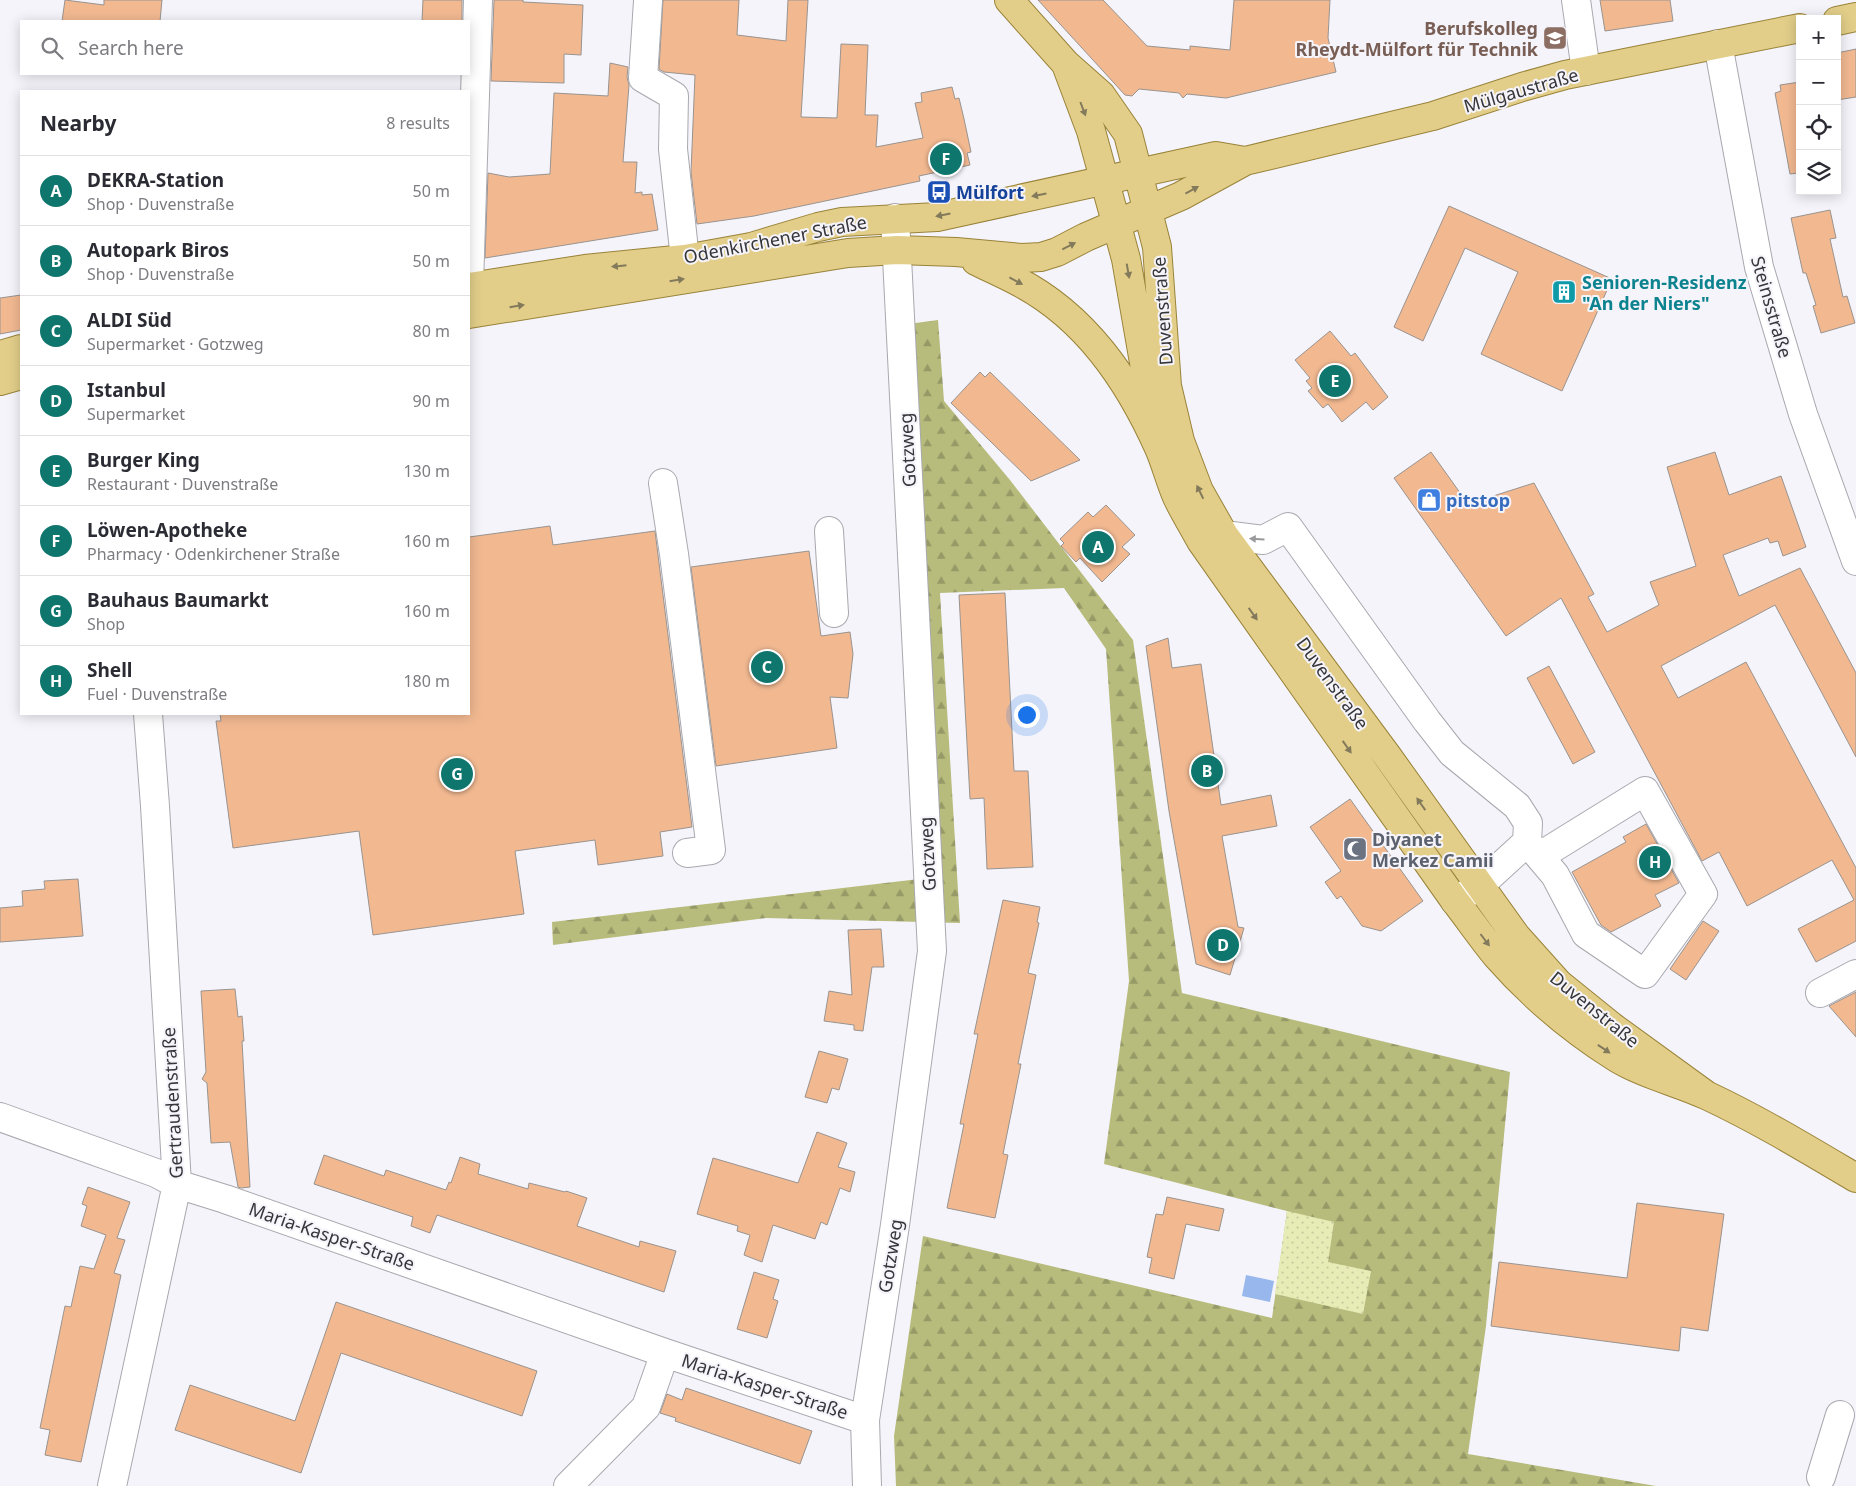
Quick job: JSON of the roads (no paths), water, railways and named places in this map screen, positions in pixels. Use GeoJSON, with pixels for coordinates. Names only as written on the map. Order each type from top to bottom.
{"type":"FeatureCollection","features":[{"type":"Feature","properties":{"kind":"main road"},"geometry":{"type":"LineString","coordinates":[[1009,0],[1066,64],[1091,130],[1126,259],[1159,448]]}},
{"type":"Feature","properties":{"kind":"main road"},"geometry":{"type":"LineString","coordinates":[[1841,20],[1856,17]]}},
{"type":"Feature","properties":{"kind":"main road","name":"Mülgaustraße"},"geometry":{"type":"LineString","coordinates":[[1116,224],[1181,196],[1245,161],[1433,116],[1522,87],[1586,71],[1796,29]]}},
{"type":"Feature","properties":{"kind":"main road","name":"Duvenstraße"},"geometry":{"type":"LineString","coordinates":[[1066,64],[1101,95],[1128,134],[1159,262],[1167,386],[1180,442],[1198,491],[1224,535],[1388,757],[1516,936],[1559,984],[1611,1026],[1706,1094]]}},
{"type":"Feature","properties":{"kind":"main road","name":"Mülgaustraße"},"geometry":{"type":"LineString","coordinates":[[1138,173],[1216,156],[1245,161]]}},
{"type":"Feature","properties":{"kind":"main road","name":"Odenkirchener Straße"},"geometry":{"type":"LineString","coordinates":[[470,286],[685,259],[751,247],[818,227],[868,220],[937,217],[1138,173]]}},
{"type":"Feature","properties":{"kind":"main road","name":"Odenkirchener Straße"},"geometry":{"type":"LineString","coordinates":[[470,314],[848,253],[897,250],[1041,258],[1116,224]]}},
{"type":"Feature","properties":{"kind":"main road"},"geometry":{"type":"LineString","coordinates":[[956,252],[1018,281],[1048,300],[1085,330],[1108,358],[1135,398],[1159,448]]}},
{"type":"Feature","properties":{"kind":"main road"},"geometry":{"type":"LineString","coordinates":[[0,355],[20,350]]}},
{"type":"Feature","properties":{"kind":"main road"},"geometry":{"type":"LineString","coordinates":[[0,381],[20,375]]}},
{"type":"Feature","properties":{"kind":"main road","name":"Duvenstraße"},"geometry":{"type":"LineString","coordinates":[[1159,448],[1178,497],[1201,540],[1455,901],[1496,955],[1540,1000],[1579,1032],[1619,1059],[1659,1077],[1706,1094],[1783,1134],[1856,1178]]}},
{"type":"Feature","properties":{"kind":"street"},"geometry":{"type":"LineString","coordinates":[[470,254],[478,0]]}},
{"type":"Feature","properties":{"kind":"street"},"geometry":{"type":"LineString","coordinates":[[1576,0],[1586,71]]}},
{"type":"Feature","properties":{"kind":"street"},"geometry":{"type":"LineString","coordinates":[[648,1],[643,78],[674,96],[673,149],[685,259]]}},
{"type":"Feature","properties":{"kind":"street","name":"Steinsstraße"},"geometry":{"type":"LineString","coordinates":[[1718,44],[1759,267],[1803,414],[1856,561]]}},
{"type":"Feature","properties":{"kind":"street","name":"Gotzweg"},"geometry":{"type":"LineString","coordinates":[[867,1486],[865,1420],[895,1225],[932,951],[895,218]]}},
{"type":"Feature","properties":{"kind":"street"},"geometry":{"type":"LineString","coordinates":[[663,483],[711,850],[687,853]]}},
{"type":"Feature","properties":{"kind":"street"},"geometry":{"type":"LineString","coordinates":[[1224,535],[1263,540],[1288,527],[1452,753],[1517,806],[1528,823],[1533,849],[1555,875],[1586,934],[1645,974],[1702,894],[1645,792],[1533,849],[1455,901]]}},
{"type":"Feature","properties":{"kind":"street"},"geometry":{"type":"LineString","coordinates":[[829,531],[834,613]]}},
{"type":"Feature","properties":{"kind":"street","name":"Gertraudenstraße"},"geometry":{"type":"LineString","coordinates":[[112,1486],[177,1184],[156,806],[148,715]]}},
{"type":"Feature","properties":{"kind":"street"},"geometry":{"type":"LineString","coordinates":[[1820,993],[1856,974]]}},
{"type":"Feature","properties":{"kind":"street","name":"Maria-Kasper-Straße"},"geometry":{"type":"LineString","coordinates":[[0,1117],[156,1173],[177,1184],[225,1199],[665,1353],[865,1420]]}},
{"type":"Feature","properties":{"kind":"street","name":"Maria-Kasper-Straße"},"geometry":{"type":"LineString","coordinates":[[568,1486],[646,1407],[665,1353]]}},
{"type":"Feature","properties":{"kind":"street"},"geometry":{"type":"LineString","coordinates":[[1822,1477],[1840,1415]]}},
{"type":"Feature","properties":{"kind":"water"},"geometry":{"type":"Polygon","coordinates":[[[1246,1275],[1274,1281],[1270,1302],[1242,1296],[1246,1275]]]}},
{"type":"Feature","properties":{"kind":"place","name":"Berufskolleg Rheydt-Mülfort für Technik"},"geometry":{"type":"Point","coordinates":[1555,38]}},
{"type":"Feature","properties":{"kind":"place","name":"Löwen-Apotheke"},"geometry":{"type":"Point","coordinates":[946,159]}},
{"type":"Feature","properties":{"kind":"place","name":"Mülfort"},"geometry":{"type":"Point","coordinates":[939,192]}},
{"type":"Feature","properties":{"kind":"place","name":"Senioren-Residenz \"An der Niers\""},"geometry":{"type":"Point","coordinates":[1564,292]}},
{"type":"Feature","properties":{"kind":"place","name":"Burger King"},"geometry":{"type":"Point","coordinates":[1335,381]}},
{"type":"Feature","properties":{"kind":"place","name":"pitstop"},"geometry":{"type":"Point","coordinates":[1429,500]}},
{"type":"Feature","properties":{"kind":"place","name":"DEKRA-Station"},"geometry":{"type":"Point","coordinates":[1098,547]}},
{"type":"Feature","properties":{"kind":"place","name":"ALDI Süd"},"geometry":{"type":"Point","coordinates":[767,667]}},
{"type":"Feature","properties":{"kind":"place","name":"Autopark Biros"},"geometry":{"type":"Point","coordinates":[1207,771]}},
{"type":"Feature","properties":{"kind":"place","name":"Bauhaus Baumarkt"},"geometry":{"type":"Point","coordinates":[457,774]}},
{"type":"Feature","properties":{"kind":"place","name":"Diyanet Merkez Camii"},"geometry":{"type":"Point","coordinates":[1355,849]}},
{"type":"Feature","properties":{"kind":"place","name":"Shell"},"geometry":{"type":"Point","coordinates":[1655,862]}},
{"type":"Feature","properties":{"kind":"place","name":"Istanbul"},"geometry":{"type":"Point","coordinates":[1223,945]}}]}
